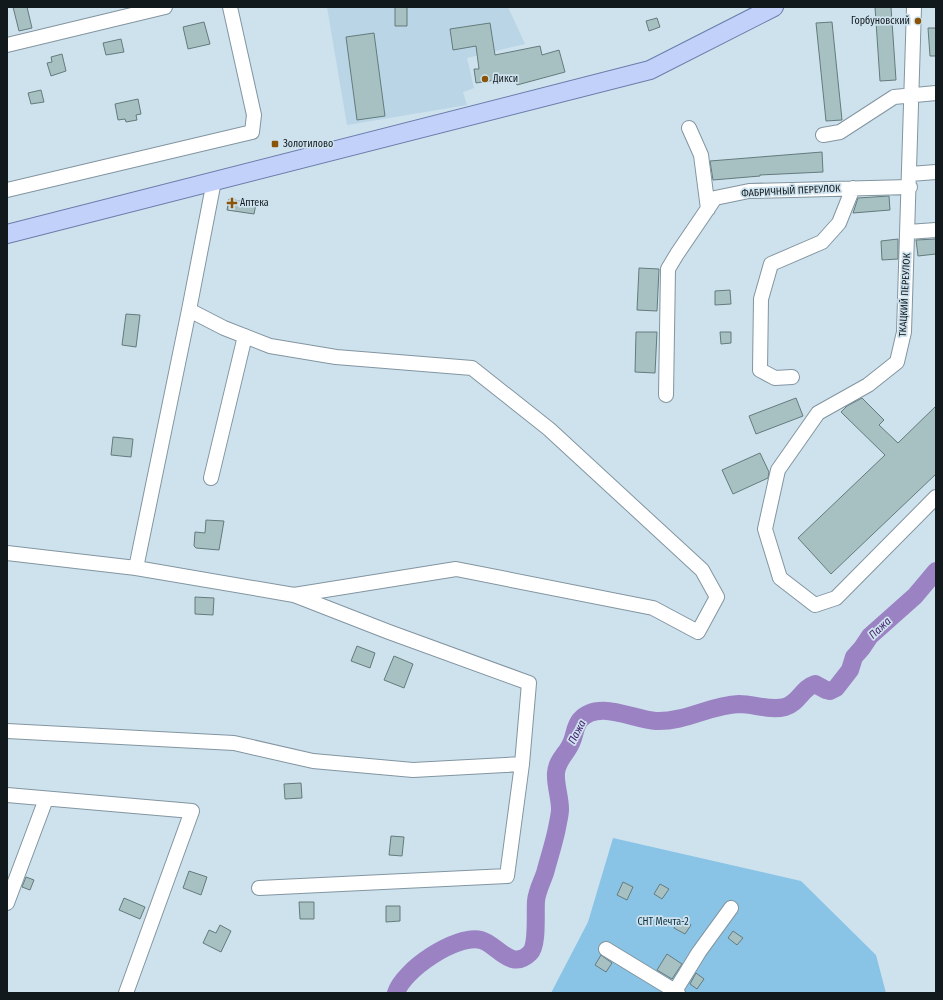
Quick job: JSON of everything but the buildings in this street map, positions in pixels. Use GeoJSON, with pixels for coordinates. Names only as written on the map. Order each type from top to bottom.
{"type":"FeatureCollection","features":[{"type":"Feature","properties":{"kind":"main road"},"geometry":{"type":"LineString","coordinates":[[7,234],[650,70],[774,7]]}},
{"type":"Feature","properties":{"kind":"street"},"geometry":{"type":"LineString","coordinates":[[7,45],[165,7]]}},
{"type":"Feature","properties":{"kind":"street"},"geometry":{"type":"LineString","coordinates":[[7,190],[252,132],[254,115],[230,7]]}},
{"type":"Feature","properties":{"kind":"street","name":"ТКАЦКИЙ ПЕРЕУЛОК"},"geometry":{"type":"LineString","coordinates":[[914,7],[910,180],[904,332],[897,362],[868,385],[818,413],[778,470],[765,529],[780,578],[815,605],[836,598],[936,497]]}},
{"type":"Feature","properties":{"kind":"street"},"geometry":{"type":"LineString","coordinates":[[823,135],[840,132],[894,97],[936,93]]}},
{"type":"Feature","properties":{"kind":"street"},"geometry":{"type":"LineString","coordinates":[[689,128],[701,154],[708,209]]}},
{"type":"Feature","properties":{"kind":"street","name":"ФАБРИЧНЫЙ ПЕРЕУЛОК"},"geometry":{"type":"LineString","coordinates":[[666,395],[668,269],[715,198],[749,191],[853,188],[910,180],[936,172]]}},
{"type":"Feature","properties":{"kind":"street"},"geometry":{"type":"LineString","coordinates":[[136,568],[214,182]]}},
{"type":"Feature","properties":{"kind":"street"},"geometry":{"type":"LineString","coordinates":[[792,377],[775,378],[760,370],[761,299],[771,264],[822,242],[839,223],[853,188]]}},
{"type":"Feature","properties":{"kind":"street"},"geometry":{"type":"LineString","coordinates":[[908,232],[936,230]]}},
{"type":"Feature","properties":{"kind":"street"},"geometry":{"type":"LineString","coordinates":[[189,310],[224,328],[270,346],[336,357],[472,368],[549,429],[702,570],[717,597],[698,632],[653,608],[456,569],[294,595]]}},
{"type":"Feature","properties":{"kind":"street"},"geometry":{"type":"LineString","coordinates":[[212,478],[245,336]]}},
{"type":"Feature","properties":{"kind":"street"},"geometry":{"type":"LineString","coordinates":[[7,553],[136,568],[294,595],[389,632],[529,683],[522,764],[507,876],[259,888]]}},
{"type":"Feature","properties":{"kind":"street"},"geometry":{"type":"LineString","coordinates":[[7,730],[234,743],[313,761],[413,770],[522,764]]}},
{"type":"Feature","properties":{"kind":"street"},"geometry":{"type":"LineString","coordinates":[[7,795],[192,811],[126,993]]}},
{"type":"Feature","properties":{"kind":"street"},"geometry":{"type":"LineString","coordinates":[[7,903],[46,799]]}},
{"type":"Feature","properties":{"kind":"street"},"geometry":{"type":"LineString","coordinates":[[606,949],[677,992],[699,952],[731,908]]}},
{"type":"Feature","properties":{"kind":"shaded area"},"geometry":{"type":"Polygon","coordinates":[[[327,7],[508,7],[525,44],[467,58],[474,88],[463,92],[467,105],[347,125],[327,7]]]}},
{"type":"Feature","properties":{"kind":"green space","name":"СНТ Мечта-2"},"geometry":{"type":"Polygon","coordinates":[[[613,838],[801,881],[876,955],[886,993],[551,993],[588,922],[613,838]]]}},
{"type":"Feature","properties":{"kind":"waterway","name":"Пажа"},"geometry":{"type":"LineString","coordinates":[[396,993],[409,974],[419,965],[445,948],[458,943],[470,940],[481,940],[487,942],[504,955],[517,960],[523,958],[533,949],[536,928],[538,890],[545,873],[560,814],[556,777],[557,768],[560,760],[570,745],[580,720],[588,714],[596,711],[606,711],[647,720],[667,721],[728,705],[745,704],[768,708],[785,707],[794,702],[807,689],[815,684],[830,691],[836,688],[850,670],[854,657],[870,636],[915,596],[936,571]]}},
{"type":"Feature","properties":{"kind":"place","name":"Горбуновский"},"geometry":{"type":"Point","coordinates":[918,21]}},
{"type":"Feature","properties":{"kind":"place","name":"Дикси"},"geometry":{"type":"Point","coordinates":[485,79]}},
{"type":"Feature","properties":{"kind":"place","name":"Золотилово"},"geometry":{"type":"Point","coordinates":[275,144]}},
{"type":"Feature","properties":{"kind":"place","name":"Аптека"},"geometry":{"type":"Point","coordinates":[232,203]}}]}
